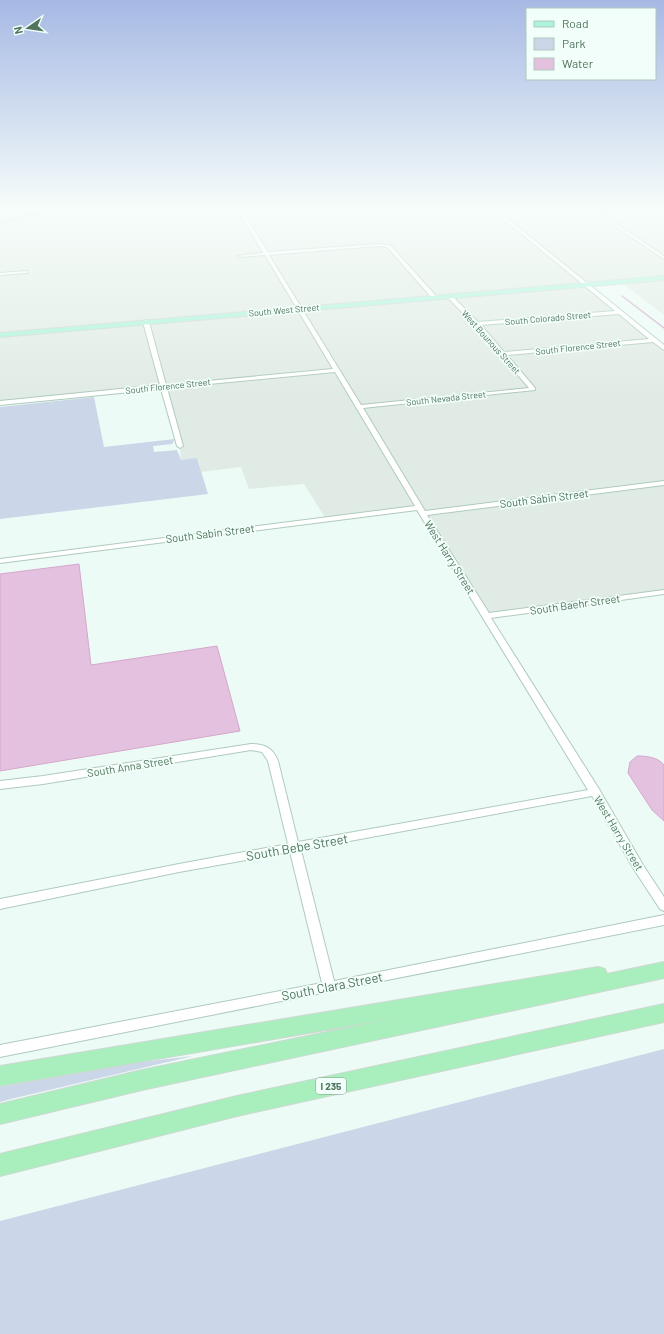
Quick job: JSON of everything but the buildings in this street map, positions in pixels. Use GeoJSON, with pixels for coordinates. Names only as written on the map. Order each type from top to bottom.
{"type":"FeatureCollection","features":[{"type":"Feature","properties":{"kind":"highway"},"geometry":{"type":"LineString","coordinates":[[0,1114],[150,1079],[664,970]]}},
{"type":"Feature","properties":{"kind":"highway"},"geometry":{"type":"LineString","coordinates":[[0,1076],[603,974],[640,975]]}},
{"type":"Feature","properties":{"kind":"highway","name":"I 235"},"geometry":{"type":"LineString","coordinates":[[0,1165],[237,1106],[664,1013]]}},
{"type":"Feature","properties":{"kind":"main road","name":"South West Street"},"geometry":{"type":"LineString","coordinates":[[0,335],[664,278]]}},
{"type":"Feature","properties":{"kind":"street","name":"West Harry Street"},"geometry":{"type":"LineString","coordinates":[[275,269],[421,510],[595,792],[639,868],[664,906]]}},
{"type":"Feature","properties":{"kind":"street"},"geometry":{"type":"LineString","coordinates":[[410,269],[434,297]]}},
{"type":"Feature","properties":{"kind":"street"},"geometry":{"type":"LineString","coordinates":[[567,269],[664,348]]}},
{"type":"Feature","properties":{"kind":"street"},"geometry":{"type":"LineString","coordinates":[[0,274],[25,272]]}},
{"type":"Feature","properties":{"kind":"street","name":"West Bounous Street"},"geometry":{"type":"LineString","coordinates":[[449,296],[477,324],[533,389]]}},
{"type":"Feature","properties":{"kind":"street","name":"South Colorado Street"},"geometry":{"type":"LineString","coordinates":[[477,324],[619,312]]}},
{"type":"Feature","properties":{"kind":"street"},"geometry":{"type":"LineString","coordinates":[[146,322],[180,446]]}},
{"type":"Feature","properties":{"kind":"street","name":"South Florence Street"},"geometry":{"type":"LineString","coordinates":[[504,354],[653,340]]}},
{"type":"Feature","properties":{"kind":"street","name":"South Florence Street"},"geometry":{"type":"LineString","coordinates":[[0,403],[336,370]]}},
{"type":"Feature","properties":{"kind":"street","name":"South Nevada Street"},"geometry":{"type":"LineString","coordinates":[[358,406],[533,389]]}},
{"type":"Feature","properties":{"kind":"street","name":"South Sabin Street"},"geometry":{"type":"LineString","coordinates":[[0,561],[421,510],[664,484]]}},
{"type":"Feature","properties":{"kind":"street","name":"South Baehr Street"},"geometry":{"type":"LineString","coordinates":[[486,616],[664,592]]}},
{"type":"Feature","properties":{"kind":"street","name":"South Anna Street"},"geometry":{"type":"LineString","coordinates":[[0,785],[43,780],[251,747],[261,747],[268,751],[273,761],[295,847]]}},
{"type":"Feature","properties":{"kind":"street","name":"South Bebe Street"},"geometry":{"type":"LineString","coordinates":[[0,904],[178,868],[595,792]]}},
{"type":"Feature","properties":{"kind":"street"},"geometry":{"type":"LineString","coordinates":[[295,847],[329,987]]}},
{"type":"Feature","properties":{"kind":"street","name":"South Clara Street"},"geometry":{"type":"LineString","coordinates":[[0,1051],[664,920]]}},
{"type":"Feature","properties":{"kind":"shaded area"},"geometry":{"type":"Polygon","coordinates":[[[0,269],[664,269],[664,315],[621,282],[586,285],[664,348],[664,591],[486,616],[420,507],[326,519],[304,484],[249,489],[241,467],[201,472],[198,459],[181,460],[180,446],[163,387],[0,403],[0,269]]]}},
{"type":"Feature","properties":{"kind":"green space"},"geometry":{"type":"Polygon","coordinates":[[[94,397],[104,447],[175,439],[172,444],[153,446],[154,452],[177,450],[181,460],[197,458],[208,494],[0,519],[0,407],[94,397]]]}},
{"type":"Feature","properties":{"kind":"green space"},"geometry":{"type":"Polygon","coordinates":[[[664,1049],[664,1334],[0,1334],[0,1221],[664,1049]]]}},
{"type":"Feature","properties":{"kind":"green space"},"geometry":{"type":"Polygon","coordinates":[[[193,1056],[0,1102],[0,1087],[134,1063],[193,1056]]]}},
{"type":"Feature","properties":{"kind":"water"},"geometry":{"type":"Polygon","coordinates":[[[79,564],[91,665],[217,646],[240,731],[0,771],[0,574],[79,564]]]}},
{"type":"Feature","properties":{"kind":"water"},"geometry":{"type":"Polygon","coordinates":[[[637,756],[659,760],[664,765],[664,821],[652,810],[628,773],[630,762],[637,756]]]}},
{"type":"Feature","properties":{"kind":"waterway"},"geometry":{"type":"LineString","coordinates":[[622,296],[664,328]]}}]}
